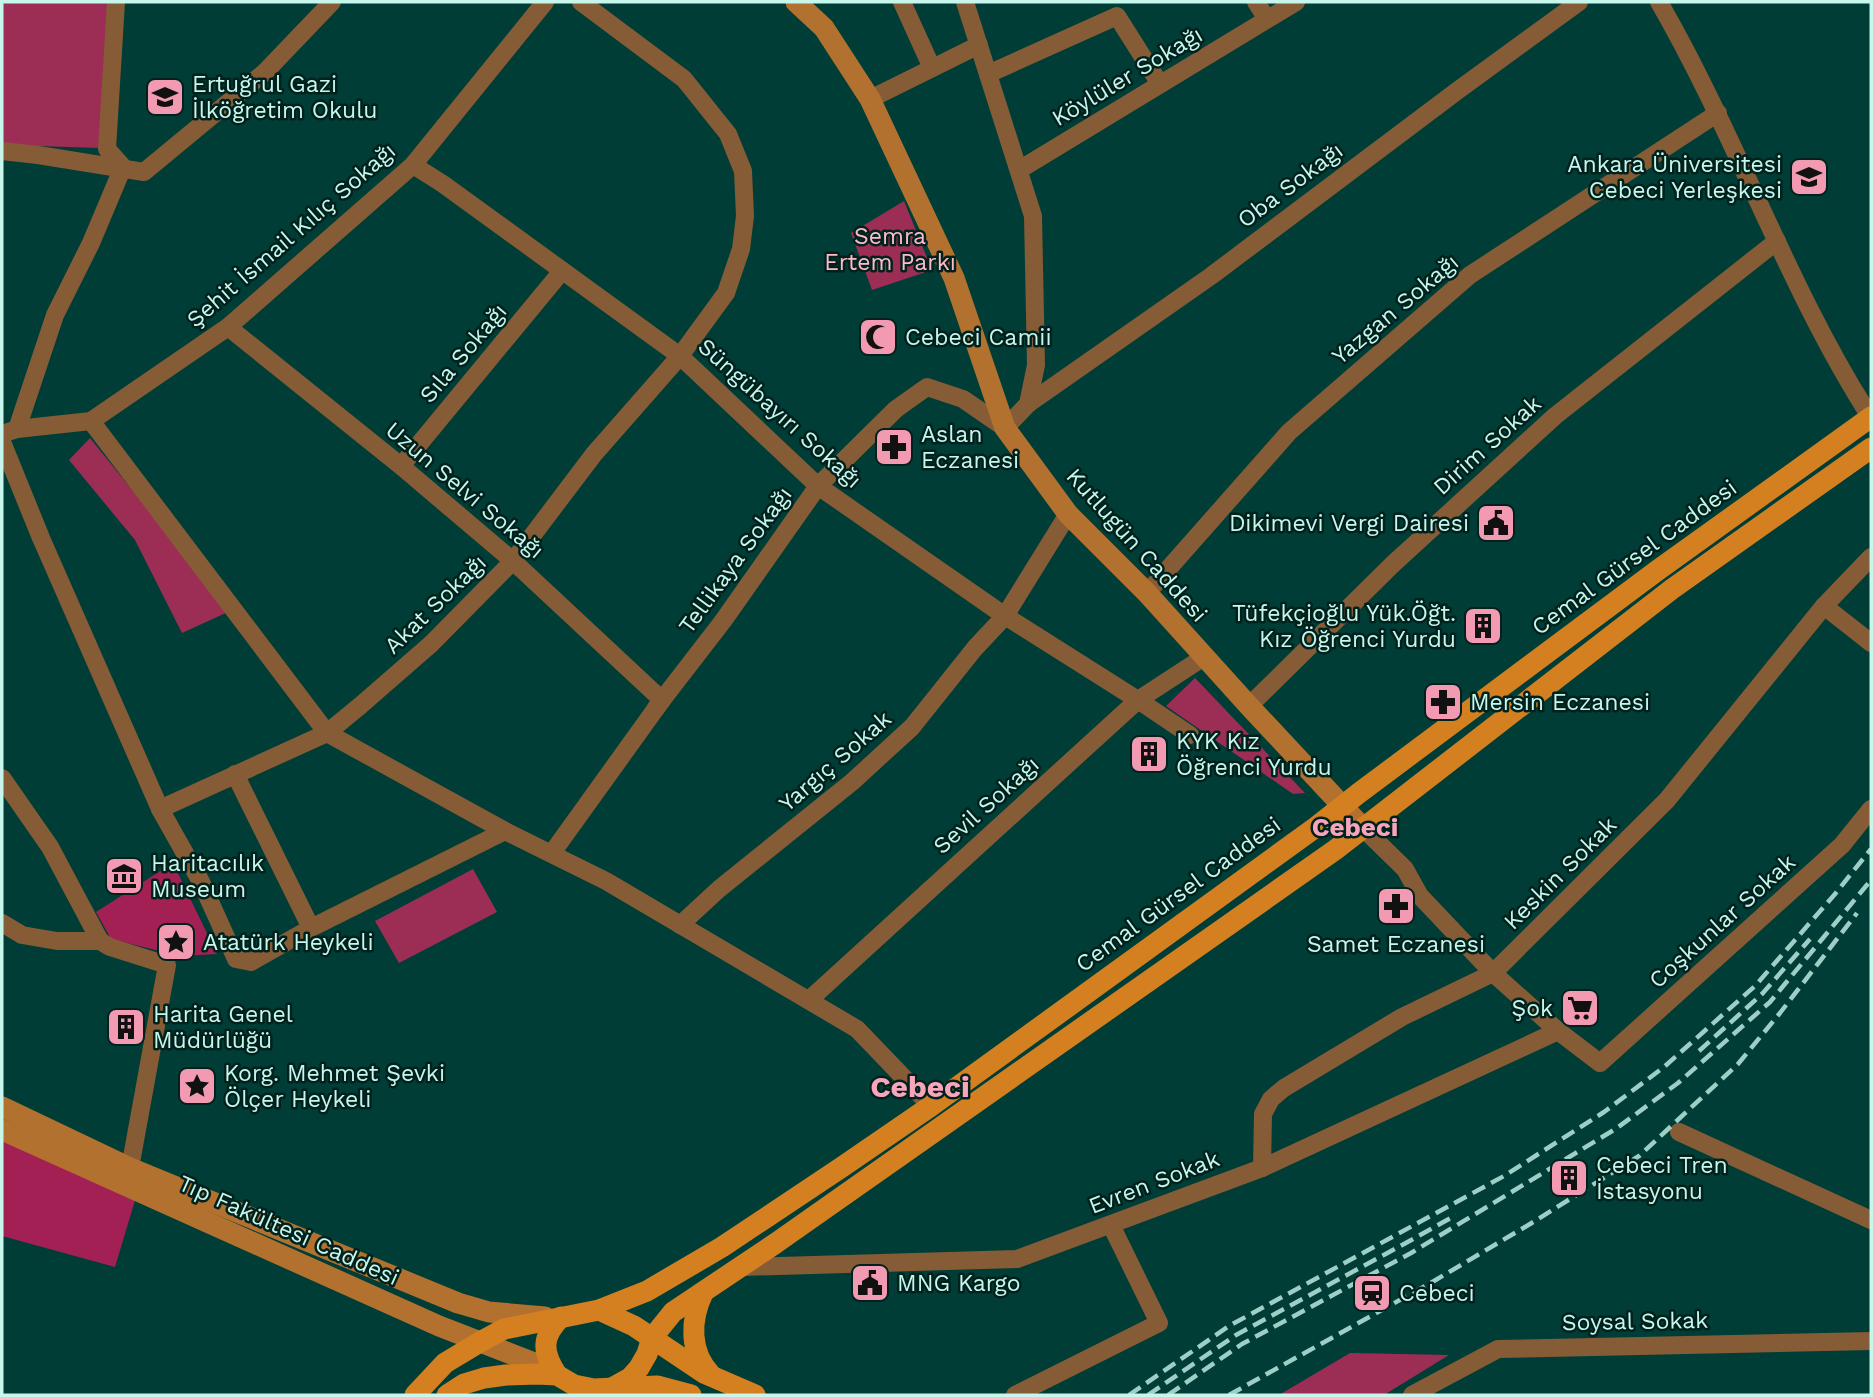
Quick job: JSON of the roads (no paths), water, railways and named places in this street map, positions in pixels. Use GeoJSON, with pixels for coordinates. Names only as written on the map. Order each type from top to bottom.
{"type":"FeatureCollection","features":[{"type":"Feature","properties":{"kind":"main road","name":"Kutlugün Caddesi"},"geometry":{"type":"LineString","coordinates":[[796,2],[824,28],[870,99],[954,278],[1005,428],[1068,514],[1147,593],[1363,828]]}},
{"type":"Feature","properties":{"kind":"main road","name":"Cemal Gürsel Caddesi"},"geometry":{"type":"LineString","coordinates":[[599,1310],[648,1290],[692,1266],[931,1106],[1316,827],[1647,578],[1871,417]]}},
{"type":"Feature","properties":{"kind":"main road"},"geometry":{"type":"LineString","coordinates":[[612,1388],[630,1378],[639,1368],[652,1338],[673,1312],[1335,850],[1672,589],[1871,448]]}},
{"type":"Feature","properties":{"kind":"main road","name":"Tıp Fakültesi Caddesi"},"geometry":{"type":"LineString","coordinates":[[2,1107],[130,1168],[458,1303],[516,1316],[561,1317]]}},
{"type":"Feature","properties":{"kind":"main road","name":"Tıp Fakültesi Caddesi"},"geometry":{"type":"LineString","coordinates":[[2,1130],[439,1326],[537,1364],[556,1375]]}},
{"type":"Feature","properties":{"kind":"main road"},"geometry":{"type":"LineString","coordinates":[[703,1293],[694,1315],[695,1342],[697,1354],[712,1376]]}},
{"type":"Feature","properties":{"kind":"main road"},"geometry":{"type":"LineString","coordinates":[[415,1395],[445,1363],[504,1329],[599,1310],[634,1326],[712,1376],[755,1395]]}},
{"type":"Feature","properties":{"kind":"main road"},"geometry":{"type":"LineString","coordinates":[[556,1375],[547,1357],[546,1340],[552,1326],[561,1317]]}},
{"type":"Feature","properties":{"kind":"main road"},"geometry":{"type":"LineString","coordinates":[[447,1395],[464,1384],[484,1378],[537,1374],[556,1375],[574,1385],[594,1389],[657,1386],[691,1395]]}},
{"type":"Feature","properties":{"kind":"street"},"geometry":{"type":"LineString","coordinates":[[116,2],[107,149],[123,167]]}},
{"type":"Feature","properties":{"kind":"street"},"geometry":{"type":"LineString","coordinates":[[2,151],[144,172],[265,72],[332,2]]}},
{"type":"Feature","properties":{"kind":"street","name":"Şehit İsmail Kılıç Sokağı"},"geometry":{"type":"LineString","coordinates":[[9,431],[91,421],[228,327],[413,165],[545,2]]}},
{"type":"Feature","properties":{"kind":"street","name":"Akat Sokağı"},"geometry":{"type":"LineString","coordinates":[[160,809],[327,733],[431,644],[513,561],[594,454],[680,356],[726,293],[741,249],[745,216],[743,172],[728,134],[684,79],[581,2]]}},
{"type":"Feature","properties":{"kind":"street"},"geometry":{"type":"LineString","coordinates":[[902,2],[932,68]]}},
{"type":"Feature","properties":{"kind":"street"},"geometry":{"type":"LineString","coordinates":[[965,2],[1033,216],[1036,366],[1028,404]]}},
{"type":"Feature","properties":{"kind":"street"},"geometry":{"type":"LineString","coordinates":[[1256,2],[1268,19]]}},
{"type":"Feature","properties":{"kind":"street","name":"Köylüler Sokağı"},"geometry":{"type":"LineString","coordinates":[[1019,170],[1296,2]]}},
{"type":"Feature","properties":{"kind":"street","name":"Oba Sokağı"},"geometry":{"type":"LineString","coordinates":[[1005,428],[1028,404],[1211,276],[1579,2]]}},
{"type":"Feature","properties":{"kind":"street"},"geometry":{"type":"LineString","coordinates":[[1659,2],[1718,113],[1840,367],[1871,417]]}},
{"type":"Feature","properties":{"kind":"street"},"geometry":{"type":"LineString","coordinates":[[988,74],[1117,16],[1160,84]]}},
{"type":"Feature","properties":{"kind":"street"},"geometry":{"type":"LineString","coordinates":[[870,99],[979,45]]}},
{"type":"Feature","properties":{"kind":"street","name":"Yazgan Sokağı"},"geometry":{"type":"LineString","coordinates":[[1147,593],[1289,432],[1470,275],[1718,113]]}},
{"type":"Feature","properties":{"kind":"street","name":"Süngübayırı Sokağı"},"geometry":{"type":"LineString","coordinates":[[413,165],[680,356],[818,486],[1005,616],[1189,735]]}},
{"type":"Feature","properties":{"kind":"street"},"geometry":{"type":"LineString","coordinates":[[9,431],[55,315],[91,243],[123,167]]}},
{"type":"Feature","properties":{"kind":"street","name":"Dirim Sokak"},"geometry":{"type":"LineString","coordinates":[[1249,706],[1393,564],[1555,416],[1777,240]]}},
{"type":"Feature","properties":{"kind":"street","name":"Sıla Sokağı"},"geometry":{"type":"LineString","coordinates":[[401,466],[562,271]]}},
{"type":"Feature","properties":{"kind":"street","name":"Uzun Selvi Sokağı"},"geometry":{"type":"LineString","coordinates":[[228,327],[401,466],[513,561],[662,701]]}},
{"type":"Feature","properties":{"kind":"street","name":"Tellikaya Sokağı"},"geometry":{"type":"LineString","coordinates":[[552,853],[591,795],[723,621],[818,486],[896,409],[927,387],[962,398],[1005,428]]}},
{"type":"Feature","properties":{"kind":"street"},"geometry":{"type":"LineString","coordinates":[[91,421],[327,733],[505,831],[606,881],[809,1000],[857,1030],[931,1106]]}},
{"type":"Feature","properties":{"kind":"street"},"geometry":{"type":"LineString","coordinates":[[2,442],[41,538],[160,809],[201,882],[236,959],[251,962],[311,928],[505,831]]}},
{"type":"Feature","properties":{"kind":"street","name":"Yargıç Sokak"},"geometry":{"type":"LineString","coordinates":[[680,925],[719,889],[852,782],[912,727],[975,648],[1005,616],[1068,514]]}},
{"type":"Feature","properties":{"kind":"street","name":"Keskin Sokak"},"geometry":{"type":"LineString","coordinates":[[1262,1168],[1262,1114],[1271,1099],[1284,1088],[1402,1017],[1493,973],[1667,800],[1824,606],[1871,557]]}},
{"type":"Feature","properties":{"kind":"street"},"geometry":{"type":"LineString","coordinates":[[1824,606],[1871,643]]}},
{"type":"Feature","properties":{"kind":"street","name":"Sevil Sokağı"},"geometry":{"type":"LineString","coordinates":[[809,1000],[1138,700],[1204,657]]}},
{"type":"Feature","properties":{"kind":"street"},"geometry":{"type":"LineString","coordinates":[[235,774],[311,928]]}},
{"type":"Feature","properties":{"kind":"street"},"geometry":{"type":"LineString","coordinates":[[2,778],[50,847],[100,941]]}},
{"type":"Feature","properties":{"kind":"street","name":"Coşkunlar Sokak"},"geometry":{"type":"LineString","coordinates":[[1558,1031],[1600,1063],[1842,845],[1871,809]]}},
{"type":"Feature","properties":{"kind":"street"},"geometry":{"type":"LineString","coordinates":[[1363,828],[1405,869],[1420,896],[1493,973],[1558,1031]]}},
{"type":"Feature","properties":{"kind":"street"},"geometry":{"type":"LineString","coordinates":[[2,923],[22,935],[57,941],[100,941],[110,947],[167,965],[130,1168]]}},
{"type":"Feature","properties":{"kind":"street","name":"Evren Sokak"},"geometry":{"type":"LineString","coordinates":[[741,1267],[1017,1259],[1262,1168],[1558,1031]]}},
{"type":"Feature","properties":{"kind":"street"},"geometry":{"type":"LineString","coordinates":[[1679,1132],[1871,1220]]}},
{"type":"Feature","properties":{"kind":"street"},"geometry":{"type":"LineString","coordinates":[[1014,1395],[1159,1323],[1111,1225]]}},
{"type":"Feature","properties":{"kind":"street","name":"Soysal Sokak"},"geometry":{"type":"LineString","coordinates":[[1412,1395],[1498,1349],[1871,1341]]}},
{"type":"Feature","properties":{"kind":"railway"},"geometry":{"type":"LineString","coordinates":[[1129,1395],[1229,1326],[1504,1176],[1604,1112],[1664,1067],[1755,986],[1871,849]]}},
{"type":"Feature","properties":{"kind":"railway"},"geometry":{"type":"LineString","coordinates":[[1168,1395],[1242,1344],[1411,1253],[1617,1128],[1678,1083],[1770,1002],[1871,880]]}},
{"type":"Feature","properties":{"kind":"railway"},"geometry":{"type":"LineString","coordinates":[[1229,1395],[1434,1281],[1639,1156],[1738,1064],[1857,913]]}},
{"type":"Feature","properties":{"kind":"railway"},"geometry":{"type":"LineString","coordinates":[[1699,1051],[1762,994],[1810,939]]}},
{"type":"Feature","properties":{"kind":"railway"},"geometry":{"type":"LineString","coordinates":[[1148,1395],[1236,1335],[1456,1215]]}},
{"type":"Feature","properties":{"kind":"place","name":"Ertuğrul Gazi İlköğretim Okulu"},"geometry":{"type":"Point","coordinates":[165,97]}},
{"type":"Feature","properties":{"kind":"place","name":"Ankara Üniversitesi Cebeci Yerleşkesi"},"geometry":{"type":"Point","coordinates":[1809,177]}},
{"type":"Feature","properties":{"kind":"place","name":"Cebeci Camii"},"geometry":{"type":"Point","coordinates":[878,337]}},
{"type":"Feature","properties":{"kind":"place","name":"Aslan Eczanesi"},"geometry":{"type":"Point","coordinates":[894,447]}},
{"type":"Feature","properties":{"kind":"place","name":"Dikimevi Vergi Dairesi"},"geometry":{"type":"Point","coordinates":[1496,523]}},
{"type":"Feature","properties":{"kind":"place","name":"Tüfekçioğlu Yük.Öğt. Kız Öğrenci Yurdu"},"geometry":{"type":"Point","coordinates":[1483,626]}},
{"type":"Feature","properties":{"kind":"place","name":"Mersin Eczanesi"},"geometry":{"type":"Point","coordinates":[1443,702]}},
{"type":"Feature","properties":{"kind":"place","name":"KYK Kız Öğrenci Yurdu"},"geometry":{"type":"Point","coordinates":[1149,754]}},
{"type":"Feature","properties":{"kind":"place","name":"Haritacılık Museum"},"geometry":{"type":"Point","coordinates":[124,876]}},
{"type":"Feature","properties":{"kind":"place","name":"Samet Eczanesi"},"geometry":{"type":"Point","coordinates":[1396,906]}},
{"type":"Feature","properties":{"kind":"place","name":"Atatürk Heykeli"},"geometry":{"type":"Point","coordinates":[176,942]}},
{"type":"Feature","properties":{"kind":"place","name":"Şok"},"geometry":{"type":"Point","coordinates":[1580,1008]}},
{"type":"Feature","properties":{"kind":"place","name":"Harita Genel Müdürlüğü"},"geometry":{"type":"Point","coordinates":[126,1027]}},
{"type":"Feature","properties":{"kind":"place","name":"Korg. Mehmet Şevki Ölçer Heykeli"},"geometry":{"type":"Point","coordinates":[197,1086]}},
{"type":"Feature","properties":{"kind":"place","name":"Cebeci Tren İstasyonu"},"geometry":{"type":"Point","coordinates":[1569,1178]}},
{"type":"Feature","properties":{"kind":"place","name":"MNG Kargo"},"geometry":{"type":"Point","coordinates":[870,1283]}},
{"type":"Feature","properties":{"kind":"place","name":"Cebeci"},"geometry":{"type":"Point","coordinates":[1372,1293]}},
{"type":"Feature","properties":{"kind":"district","name":"Cebeci"},"geometry":{"type":"Point","coordinates":[1355,827]}},
{"type":"Feature","properties":{"kind":"district","name":"Cebeci"},"geometry":{"type":"Point","coordinates":[920,1087]}},
{"type":"Feature","properties":{"kind":"park label","name":"Semra Ertem Parkı"},"geometry":{"type":"Point","coordinates":[890,249]}}]}
